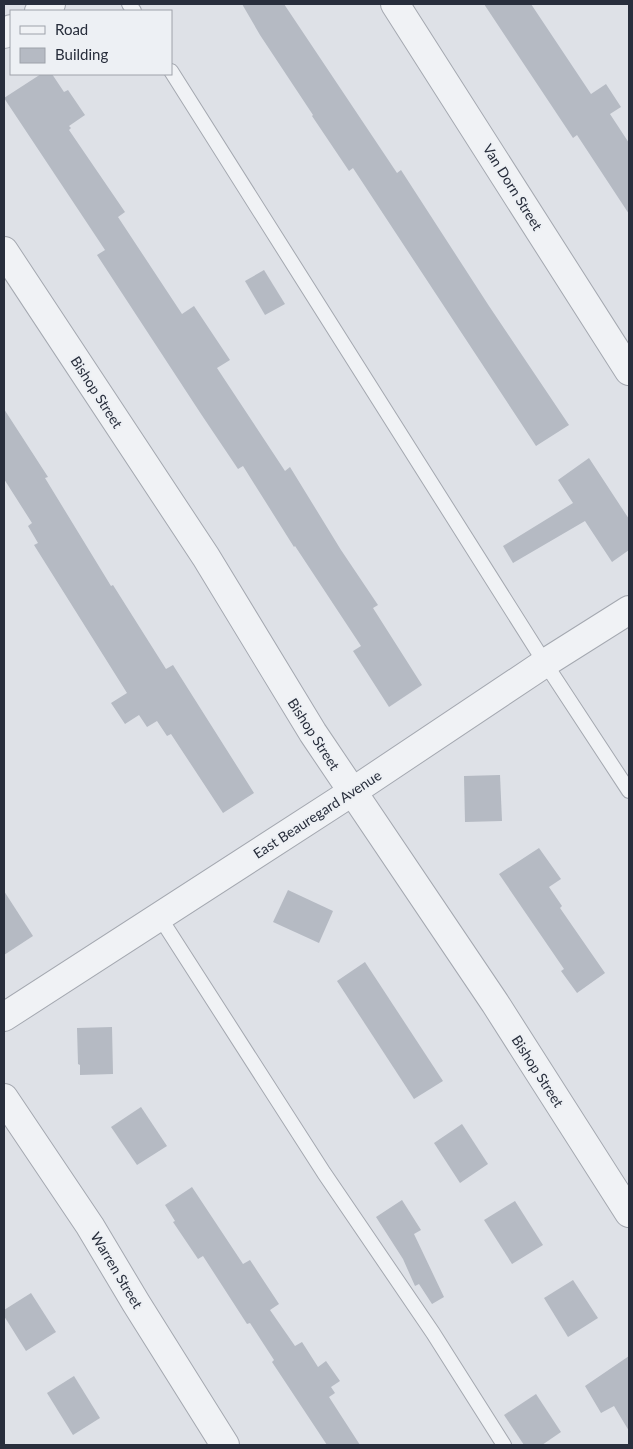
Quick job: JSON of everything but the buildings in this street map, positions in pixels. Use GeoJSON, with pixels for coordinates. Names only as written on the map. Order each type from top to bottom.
{"type":"FeatureCollection","features":[{"type":"Feature","properties":{"kind":"street","name":"Van Dorn Street"},"geometry":{"type":"LineString","coordinates":[[395,4],[629,371]]}},
{"type":"Feature","properties":{"kind":"street","name":"Bishop Street"},"geometry":{"type":"LineString","coordinates":[[4,251],[206,557],[312,733],[495,1003],[629,1213]]}},
{"type":"Feature","properties":{"kind":"street","name":"East Beauregard Avenue"},"geometry":{"type":"LineString","coordinates":[[4,1017],[352,792],[545,662],[629,610]]}},
{"type":"Feature","properties":{"kind":"street","name":"Warren Street"},"geometry":{"type":"LineString","coordinates":[[4,1098],[90,1226],[225,1445]]}},
{"type":"Feature","properties":{"kind":"lane"},"geometry":{"type":"LineString","coordinates":[[172,73],[545,662],[629,791]]}},
{"type":"Feature","properties":{"kind":"lane"},"geometry":{"type":"LineString","coordinates":[[159,916],[324,1173],[434,1333],[504,1445]]}}]}
